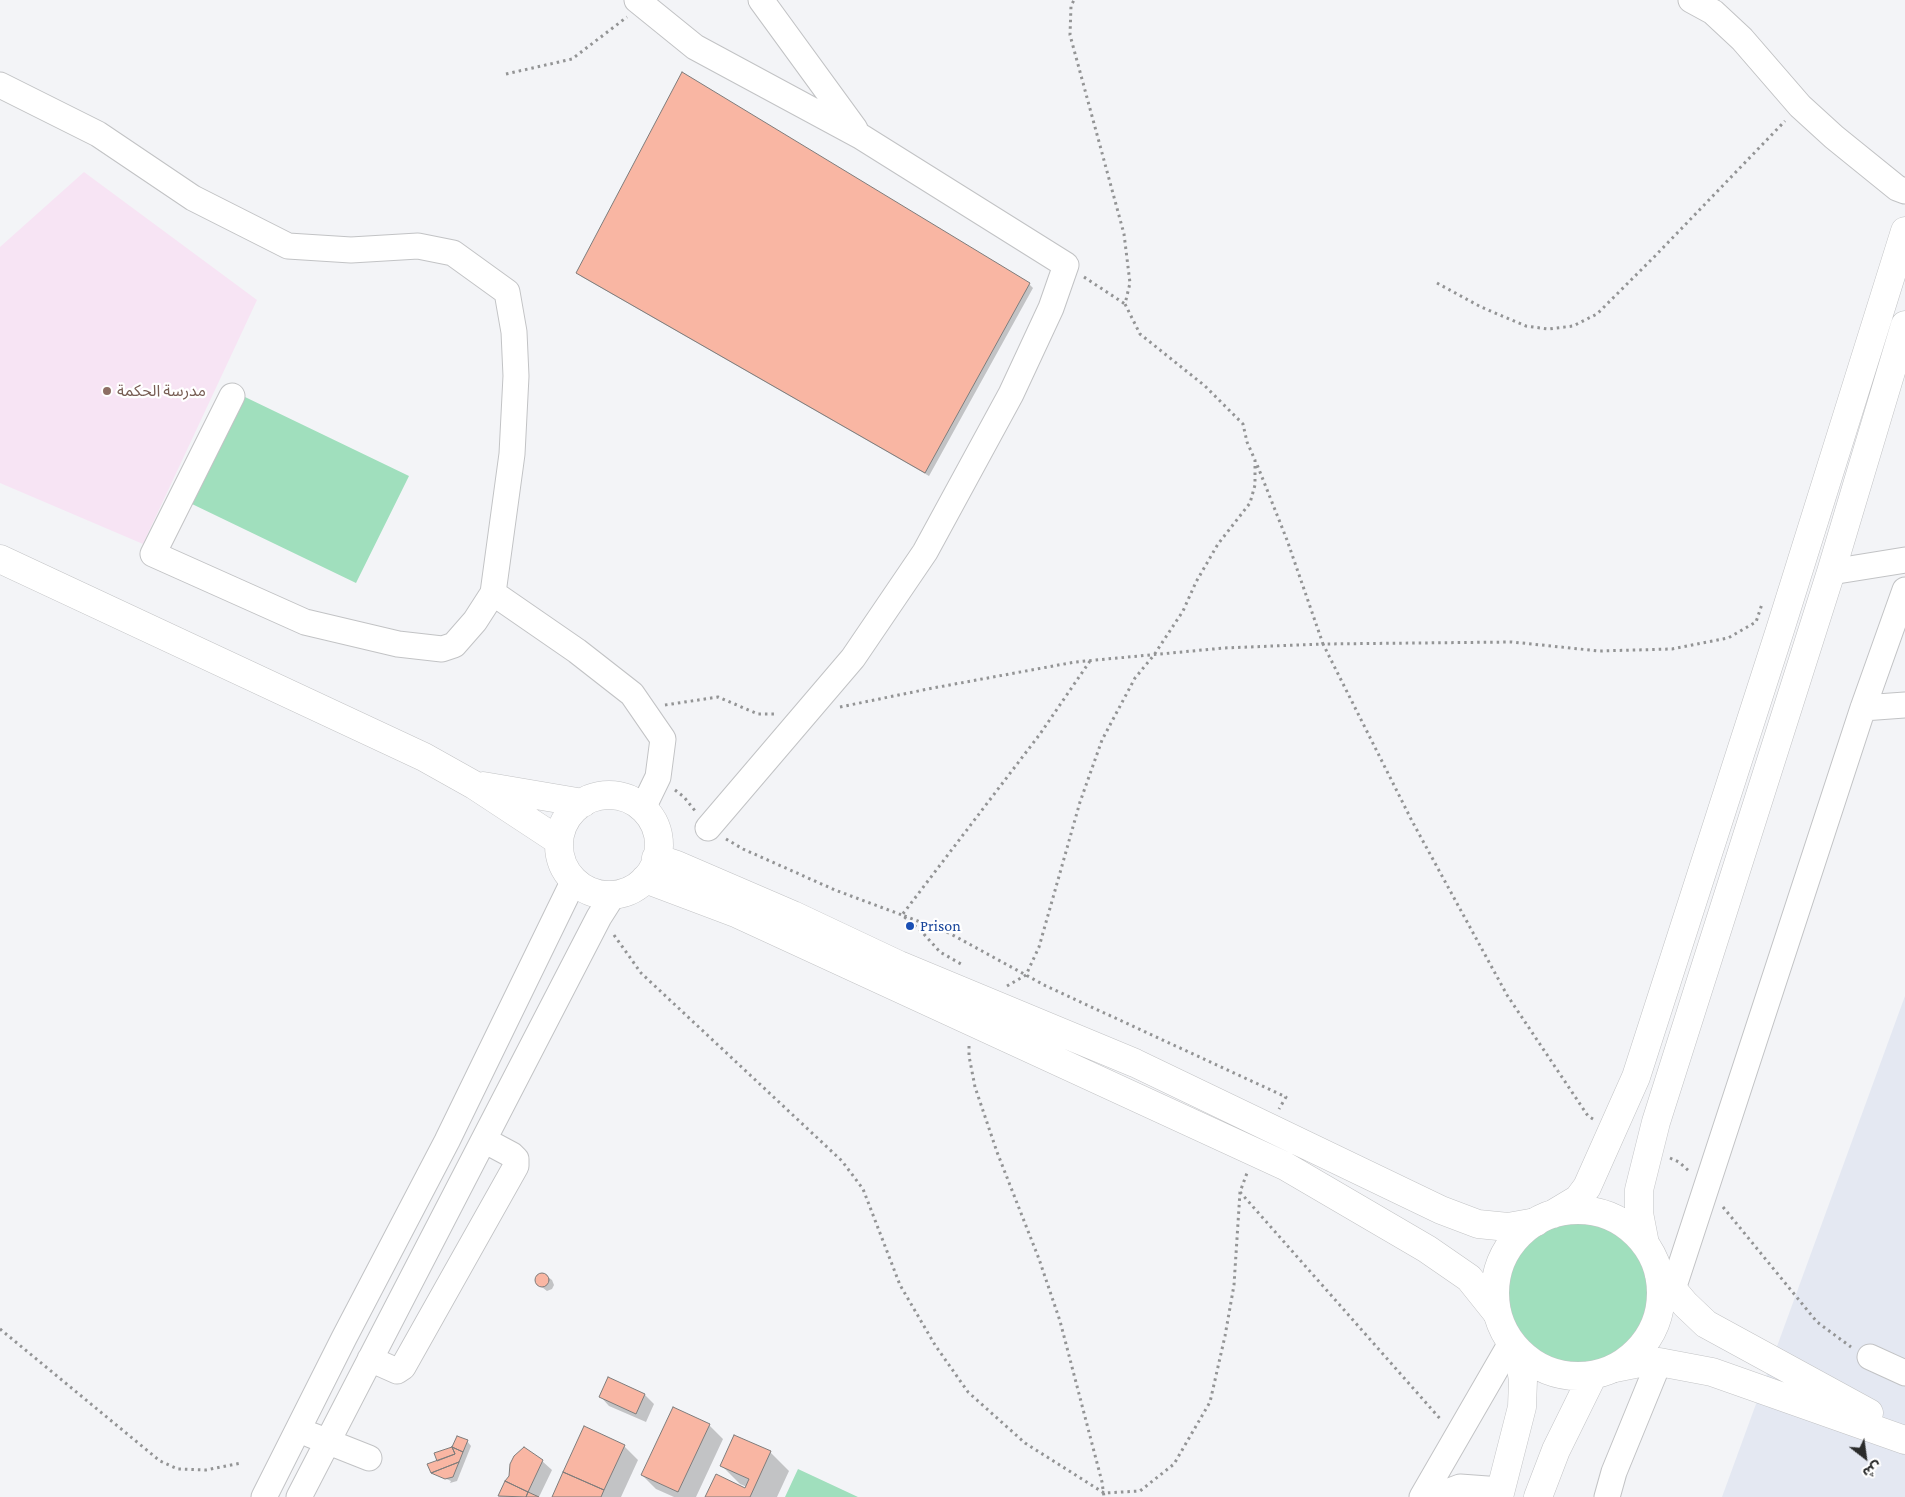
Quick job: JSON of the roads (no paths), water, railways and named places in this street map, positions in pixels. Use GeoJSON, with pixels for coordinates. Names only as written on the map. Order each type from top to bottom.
{"type":"FeatureCollection","features":[{"type":"Feature","properties":{"kind":"main road"},"geometry":{"type":"LineString","coordinates":[[1905,231],[1783,621],[1639,1068],[1587,1187],[1578,1199],[1525,1230],[1516,1239],[1502,1262],[1496,1287],[1498,1313],[1506,1334],[1515,1347],[1537,1365],[1558,1374],[1570,1376],[1640,1363],[1659,1362],[1685,1366],[1712,1372],[1905,1440]]}},
{"type":"Feature","properties":{"kind":"main road"},"geometry":{"type":"LineString","coordinates":[[1645,1244],[1639,1213],[1639,1190],[1656,1122],[1903,341]]}},
{"type":"Feature","properties":{"kind":"main road"},"geometry":{"type":"LineString","coordinates":[[0,559],[424,757],[474,785],[559,842]]}},
{"type":"Feature","properties":{"kind":"main road"},"geometry":{"type":"LineString","coordinates":[[474,785],[583,802]]}},
{"type":"Feature","properties":{"kind":"main road"},"geometry":{"type":"LineString","coordinates":[[598,796],[614,796],[630,800],[643,808],[652,821],[658,836],[659,852],[651,868],[630,891],[606,906],[596,894],[580,886],[568,874],[560,859],[559,842],[563,826],[571,812],[583,802],[598,796]]}},
{"type":"Feature","properties":{"kind":"main road"},"geometry":{"type":"LineString","coordinates":[[651,868],[677,865],[802,919],[899,964],[986,1014],[1254,1152],[1285,1166],[1427,1249],[1469,1278],[1498,1313]]}},
{"type":"Feature","properties":{"kind":"main road"},"geometry":{"type":"LineString","coordinates":[[986,1014],[1135,1063],[1441,1210],[1478,1224],[1508,1227],[1578,1210],[1604,1214],[1627,1226],[1645,1244],[1666,1281],[1706,1324],[1905,1433]]}},
{"type":"Feature","properties":{"kind":"main road"},"geometry":{"type":"LineString","coordinates":[[1538,1497],[1556,1450],[1604,1371],[1636,1353],[1651,1334],[1660,1310],[1661,1285],[1666,1281]]}},
{"type":"Feature","properties":{"kind":"main road"},"geometry":{"type":"LineString","coordinates":[[1500,1493],[1522,1407],[1523,1380],[1515,1347]]}},
{"type":"Feature","properties":{"kind":"street"},"geometry":{"type":"LineString","coordinates":[[761,0],[860,136]]}},
{"type":"Feature","properties":{"kind":"street"},"geometry":{"type":"LineString","coordinates":[[1691,0],[1712,12],[1742,39],[1800,106],[1834,138],[1897,188],[1905,191]]}},
{"type":"Feature","properties":{"kind":"street"},"geometry":{"type":"LineString","coordinates":[[640,3],[695,48],[860,136],[1066,265],[1051,308],[1019,377],[925,552],[852,658],[708,828]]}},
{"type":"Feature","properties":{"kind":"street"},"geometry":{"type":"LineString","coordinates":[[0,85],[98,134],[193,198],[288,246],[351,250],[418,246],[453,253],[507,292],[514,332],[515,386],[512,454],[494,593],[475,622],[454,645],[442,649],[398,644],[305,622],[153,554],[232,396]]}},
{"type":"Feature","properties":{"kind":"street"},"geometry":{"type":"LineString","coordinates":[[1831,572],[1905,560]]}},
{"type":"Feature","properties":{"kind":"street"},"geometry":{"type":"LineString","coordinates":[[1666,1281],[1707,1188],[1863,708],[1905,590]]}},
{"type":"Feature","properties":{"kind":"street"},"geometry":{"type":"LineString","coordinates":[[494,593],[577,651],[632,694],[658,731],[663,739],[658,777],[643,808]]}},
{"type":"Feature","properties":{"kind":"street"},"geometry":{"type":"LineString","coordinates":[[1863,708],[1905,705]]}},
{"type":"Feature","properties":{"kind":"street"},"geometry":{"type":"LineString","coordinates":[[264,1497],[344,1338],[447,1141],[574,880]]}},
{"type":"Feature","properties":{"kind":"street"},"geometry":{"type":"LineString","coordinates":[[299,1497],[326,1441],[606,906]]}},
{"type":"Feature","properties":{"kind":"street"},"geometry":{"type":"LineString","coordinates":[[370,1359],[397,1370],[403,1367],[516,1166],[516,1159],[512,1155],[484,1140]]}},
{"type":"Feature","properties":{"kind":"street"},"geometry":{"type":"LineString","coordinates":[[1422,1497],[1457,1437],[1515,1347]]}},
{"type":"Feature","properties":{"kind":"street"},"geometry":{"type":"LineString","coordinates":[[1870,1357],[1905,1373]]}},
{"type":"Feature","properties":{"kind":"street"},"geometry":{"type":"LineString","coordinates":[[1607,1497],[1614,1472],[1659,1362]]}},
{"type":"Feature","properties":{"kind":"street"},"geometry":{"type":"LineString","coordinates":[[298,1430],[369,1458]]}},
{"type":"Feature","properties":{"kind":"street"},"geometry":{"type":"LineString","coordinates":[[1434,1497],[1460,1487],[1500,1493]]}},
{"type":"Feature","properties":{"kind":"place","name":"مدرسة الحكمة"},"geometry":{"type":"Point","coordinates":[107,391]}},
{"type":"Feature","properties":{"kind":"place","name":"Prison"},"geometry":{"type":"Point","coordinates":[910,926]}}]}
